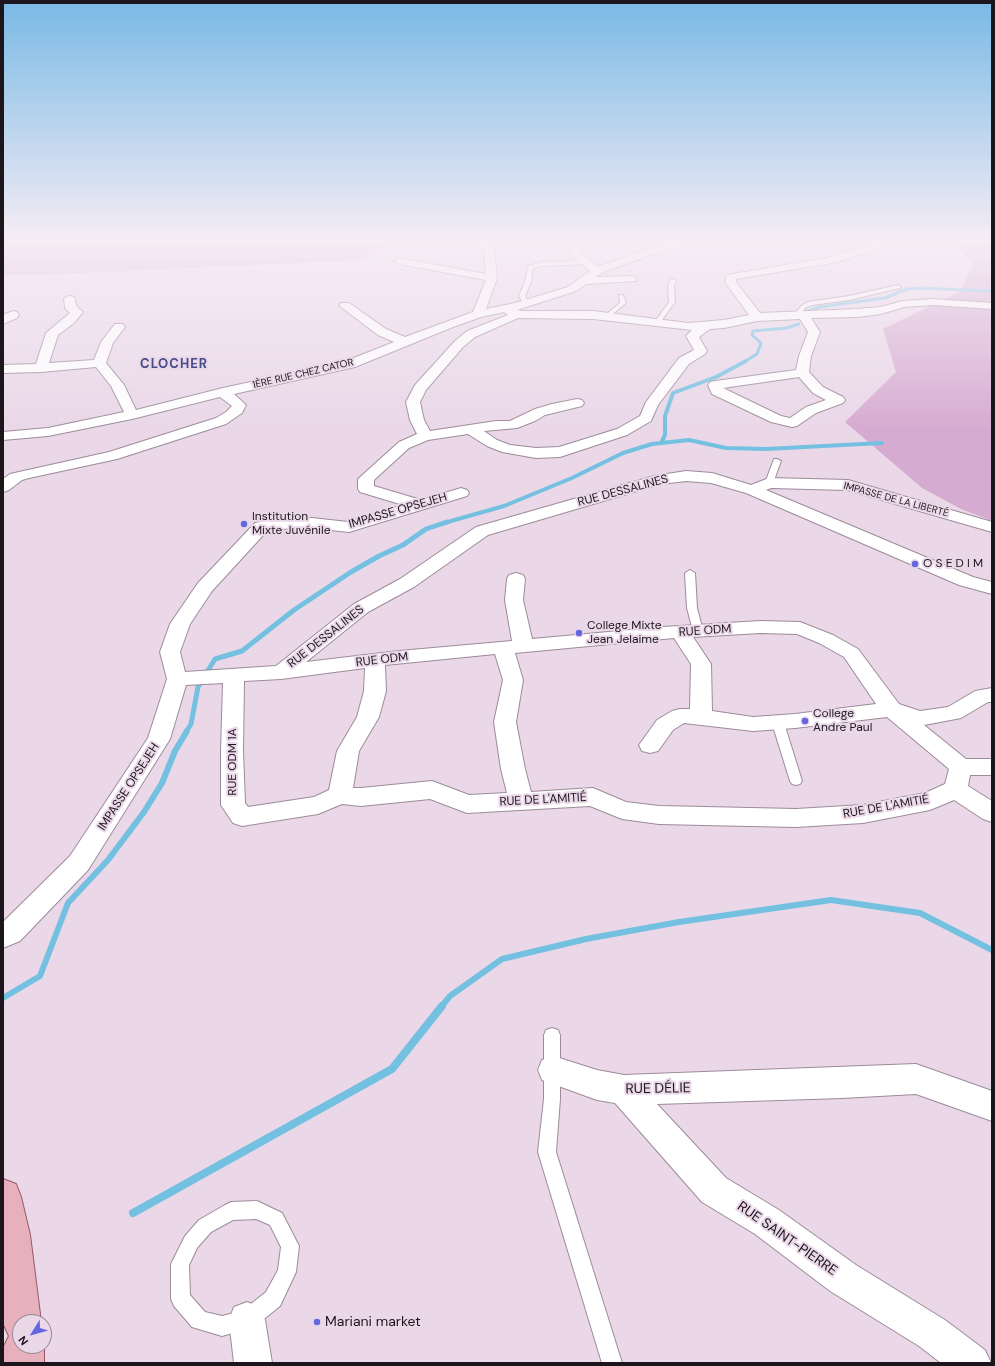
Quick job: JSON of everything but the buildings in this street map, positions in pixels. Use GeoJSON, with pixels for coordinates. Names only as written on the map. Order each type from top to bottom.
{"type":"FeatureCollection","features":[{"type":"Feature","properties":{"kind":"main road"},"geometry":{"type":"LineString","coordinates":[[3,1197],[12,1235],[21,1314]]}},
{"type":"Feature","properties":{"kind":"street"},"geometry":{"type":"LineString","coordinates":[[41,368],[52,333],[70,320],[77,312],[71,308],[70,303]]}},
{"type":"Feature","properties":{"kind":"street"},"geometry":{"type":"LineString","coordinates":[[478,314],[482,303]]}},
{"type":"Feature","properties":{"kind":"street","name":"1ÈRE RUE CHEZ CATOR"},"geometry":{"type":"LineString","coordinates":[[3,436],[48,432],[132,415],[223,392],[350,364],[478,314],[505,309],[524,309],[539,303]]}},
{"type":"Feature","properties":{"kind":"street"},"geometry":{"type":"LineString","coordinates":[[746,303],[757,317]]}},
{"type":"Feature","properties":{"kind":"street"},"geometry":{"type":"LineString","coordinates":[[425,436],[417,420],[413,402],[420,388],[459,344],[471,334],[524,309],[688,327],[705,327],[757,317],[857,313],[881,310],[903,304],[922,303]]}},
{"type":"Feature","properties":{"kind":"street"},"geometry":{"type":"LineString","coordinates":[[944,303],[992,306]]}},
{"type":"Feature","properties":{"kind":"street"},"geometry":{"type":"LineString","coordinates":[[345,305],[382,332],[405,342]]}},
{"type":"Feature","properties":{"kind":"street"},"geometry":{"type":"LineString","coordinates":[[802,373],[805,356],[814,332],[803,315]]}},
{"type":"Feature","properties":{"kind":"street"},"geometry":{"type":"LineString","coordinates":[[99,363],[107,342],[119,327]]}},
{"type":"Feature","properties":{"kind":"street"},"geometry":{"type":"LineString","coordinates":[[471,429],[499,446],[536,453],[560,452],[622,432],[646,418],[651,405],[684,361],[700,351],[692,336],[705,327]]}},
{"type":"Feature","properties":{"kind":"street"},"geometry":{"type":"LineString","coordinates":[[3,369],[41,368],[99,363]]}},
{"type":"Feature","properties":{"kind":"street"},"geometry":{"type":"LineString","coordinates":[[99,363],[118,385],[132,415]]}},
{"type":"Feature","properties":{"kind":"street"},"geometry":{"type":"LineString","coordinates":[[802,373],[818,390],[838,400],[811,410],[792,423],[776,419],[733,399],[717,391],[714,385],[802,373]]}},
{"type":"Feature","properties":{"kind":"street"},"geometry":{"type":"LineString","coordinates":[[3,487],[16,477],[25,474],[112,456],[221,421],[231,416],[237,410],[239,405],[223,392]]}},
{"type":"Feature","properties":{"kind":"street"},"geometry":{"type":"LineString","coordinates":[[420,505],[366,489],[366,479],[404,445],[425,436],[496,425],[512,425],[530,418],[540,412],[577,403]]}},
{"type":"Feature","properties":{"kind":"street","name":"RUE DESSALINES"},"geometry":{"type":"LineString","coordinates":[[281,672],[361,608],[407,583],[482,531],[660,480],[686,476],[712,478],[752,490],[966,581],[992,588]]}},
{"type":"Feature","properties":{"kind":"street","name":"IMPASSE DE LA LIBERTÉ"},"geometry":{"type":"LineString","coordinates":[[752,490],[769,483],[848,485],[992,527]]}},
{"type":"Feature","properties":{"kind":"street","name":"IMPASSE OPSEJEH"},"geometry":{"type":"LineString","coordinates":[[3,938],[10,933],[79,864],[159,739],[177,679],[170,652],[180,624],[205,587],[261,527],[274,524],[312,523],[349,527],[461,492]]}},
{"type":"Feature","properties":{"kind":"street"},"geometry":{"type":"LineString","coordinates":[[516,579],[514,600],[513,680],[504,722],[513,769],[521,800]]}},
{"type":"Feature","properties":{"kind":"street","name":"RUE ODM"},"geometry":{"type":"LineString","coordinates":[[177,679],[281,672],[375,660],[689,632],[760,627],[800,628],[820,636],[851,653],[891,709],[992,813]]}},
{"type":"Feature","properties":{"kind":"street"},"geometry":{"type":"LineString","coordinates":[[689,632],[701,664],[701,717]]}},
{"type":"Feature","properties":{"kind":"street"},"geometry":{"type":"LineString","coordinates":[[340,795],[348,751],[368,717],[375,691],[375,660]]}},
{"type":"Feature","properties":{"kind":"street","name":"RUE ODM 1A"},"geometry":{"type":"LineString","coordinates":[[234,675],[232,751],[233,804],[242,817],[318,805],[340,795]]}},
{"type":"Feature","properties":{"kind":"street"},"geometry":{"type":"LineString","coordinates":[[650,745],[666,725],[680,716],[701,717],[753,724],[778,723],[891,709],[919,718],[953,713],[983,696],[992,695]]}},
{"type":"Feature","properties":{"kind":"street"},"geometry":{"type":"LineString","coordinates":[[958,778],[992,767]]}},
{"type":"Feature","properties":{"kind":"street","name":"RUE DE L'AMITIÉ"},"geometry":{"type":"LineString","coordinates":[[340,795],[361,797],[432,790],[468,804],[593,797],[622,810],[659,815],[796,818],[863,814],[930,801],[958,778]]}},
{"type":"Feature","properties":{"kind":"street","name":"RUE DÉLIE"},"geometry":{"type":"LineString","coordinates":[[553,1070],[597,1085],[624,1090],[842,1083],[916,1079],[992,1106]]}},
{"type":"Feature","properties":{"kind":"street","name":"RUE SAINT-PIERRE"},"geometry":{"type":"LineString","coordinates":[[624,1090],[714,1190],[766,1222],[843,1278],[932,1333],[972,1363]]}},
{"type":"Feature","properties":{"kind":"street"},"geometry":{"type":"LineString","coordinates":[[247,1320],[253,1363]]}},
{"type":"Feature","properties":{"kind":"lane"},"geometry":{"type":"LineString","coordinates":[[523,303],[524,309]]}},
{"type":"Feature","properties":{"kind":"lane"},"geometry":{"type":"LineString","coordinates":[[606,317],[623,303]]}},
{"type":"Feature","properties":{"kind":"lane"},"geometry":{"type":"LineString","coordinates":[[657,323],[672,303]]}},
{"type":"Feature","properties":{"kind":"lane"},"geometry":{"type":"LineString","coordinates":[[803,315],[798,314],[804,307],[812,303]]}},
{"type":"Feature","properties":{"kind":"lane"},"geometry":{"type":"LineString","coordinates":[[769,483],[777,462]]}},
{"type":"Feature","properties":{"kind":"lane"},"geometry":{"type":"LineString","coordinates":[[689,632],[692,608],[690,573]]}},
{"type":"Feature","properties":{"kind":"lane"},"geometry":{"type":"LineString","coordinates":[[778,723],[796,781]]}},
{"type":"Feature","properties":{"kind":"lane"},"geometry":{"type":"LineString","coordinates":[[552,1035],[552,1099],[547,1152],[612,1363]]}},
{"type":"Feature","properties":{"kind":"lane"},"geometry":{"type":"LineString","coordinates":[[257,1210],[276,1219],[290,1246],[287,1272],[273,1299],[247,1320],[222,1326],[199,1320],[181,1299],[180,1264],[191,1242],[205,1226],[231,1211],[257,1210]]}},
{"type":"Feature","properties":{"kind":"shaded area"},"geometry":{"type":"Polygon","coordinates":[[[937,303],[992,303],[992,521],[961,509],[922,488],[845,422],[896,372],[883,329],[937,303]]]}},
{"type":"Feature","properties":{"kind":"waterway"},"geometry":{"type":"LineString","coordinates":[[806,312],[819,307],[850,303]]}},
{"type":"Feature","properties":{"kind":"waterway"},"geometry":{"type":"LineString","coordinates":[[744,362],[757,354],[761,343],[752,335],[753,331],[787,328],[799,324]]}},
{"type":"Feature","properties":{"kind":"waterway"},"geometry":{"type":"LineString","coordinates":[[661,443],[665,435],[665,416],[673,393],[716,377],[746,361]]}},
{"type":"Feature","properties":{"kind":"waterway"},"geometry":{"type":"LineString","coordinates":[[444,523],[504,506],[572,478],[623,453],[652,444],[689,440],[726,448],[766,449],[882,443]]}},
{"type":"Feature","properties":{"kind":"waterway"},"geometry":{"type":"LineString","coordinates":[[186,732],[191,724],[198,687],[215,659],[242,651],[294,610],[351,572],[379,556],[403,545],[426,529],[444,523]]}},
{"type":"Feature","properties":{"kind":"waterway"},"geometry":{"type":"LineString","coordinates":[[3,998],[40,976],[68,903],[108,860],[144,812],[162,783],[175,751],[187,731]]}},
{"type":"Feature","properties":{"kind":"waterway"},"geometry":{"type":"LineString","coordinates":[[441,1007],[450,996],[502,959],[586,939],[679,922],[831,900],[920,913],[992,950]]}},
{"type":"Feature","properties":{"kind":"waterway"},"geometry":{"type":"LineString","coordinates":[[133,1213],[392,1069],[442,1006]]}},
{"type":"Feature","properties":{"kind":"place","name":"Institution Mixte Juvénile"},"geometry":{"type":"Point","coordinates":[244,524]}},
{"type":"Feature","properties":{"kind":"place","name":"O S E D I M"},"geometry":{"type":"Point","coordinates":[915,564]}},
{"type":"Feature","properties":{"kind":"place","name":"College Mixte Jean Jelaime"},"geometry":{"type":"Point","coordinates":[579,633]}},
{"type":"Feature","properties":{"kind":"place","name":"College Andre Paul"},"geometry":{"type":"Point","coordinates":[805,721]}},
{"type":"Feature","properties":{"kind":"place","name":"Mariani market"},"geometry":{"type":"Point","coordinates":[317,1322]}},
{"type":"Feature","properties":{"kind":"district","name":"CLOCHER"},"geometry":{"type":"Point","coordinates":[174,365]}}]}
